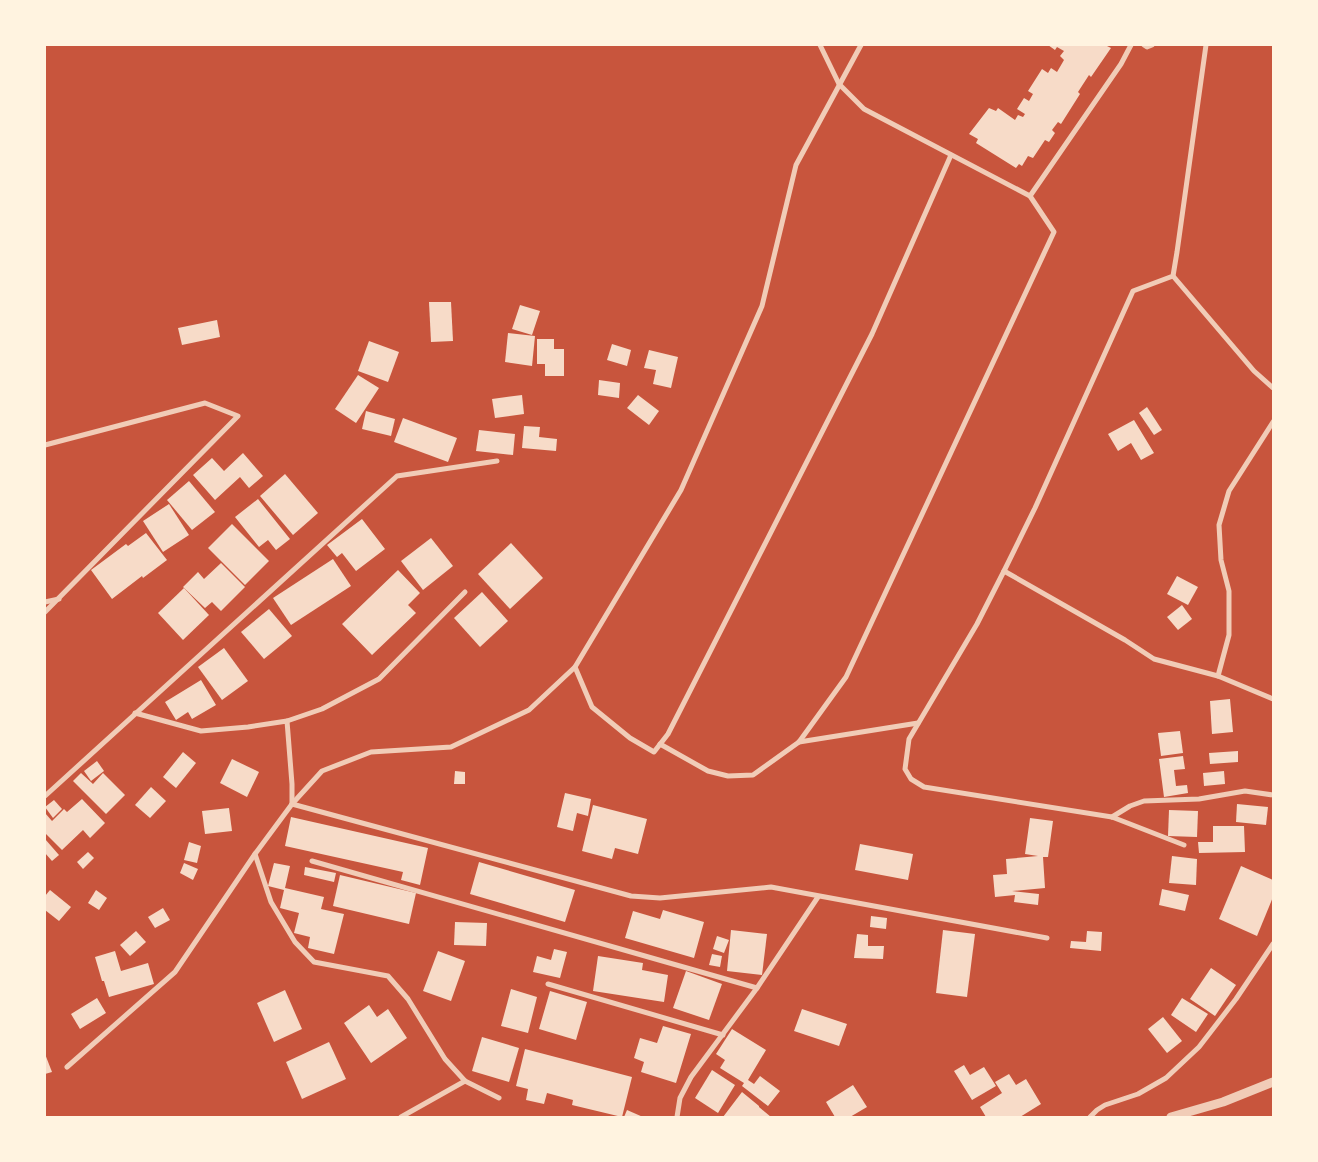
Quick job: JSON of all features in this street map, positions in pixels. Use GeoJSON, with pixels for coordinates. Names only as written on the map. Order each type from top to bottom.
{"type":"FeatureCollection","features":[{"type":"Feature","properties":{"kind":"street"},"geometry":{"type":"LineString","coordinates":[[660,744],[708,771],[728,776],[745,776],[753,775],[800,742],[846,677],[1054,232],[1030,196],[864,110],[839,84],[820,45]]}},
{"type":"Feature","properties":{"kind":"street"},"geometry":{"type":"LineString","coordinates":[[67,1067],[175,972],[255,854],[292,804],[322,771],[371,752],[451,747],[529,710],[575,667],[681,490],[762,306],[796,165],[861,45]]}},
{"type":"Feature","properties":{"kind":"street"},"geometry":{"type":"LineString","coordinates":[[1030,196],[1121,64],[1131,45]]}},
{"type":"Feature","properties":{"kind":"street"},"geometry":{"type":"LineString","coordinates":[[1144,45],[1147,47],[1152,45]]}},
{"type":"Feature","properties":{"kind":"street"},"geometry":{"type":"LineString","coordinates":[[1206,45],[1173,276],[1254,371],[1273,388]]}},
{"type":"Feature","properties":{"kind":"street"},"geometry":{"type":"LineString","coordinates":[[575,667],[592,706],[630,738],[654,752],[668,734],[872,334],[952,155]]}},
{"type":"Feature","properties":{"kind":"street"},"geometry":{"type":"LineString","coordinates":[[1173,276],[1133,291],[1036,508],[978,624],[909,739],[906,769],[911,778],[924,787],[1112,817],[1184,844]]}},
{"type":"Feature","properties":{"kind":"street"},"geometry":{"type":"LineString","coordinates":[[45,445],[206,403],[238,416],[45,612]]}},
{"type":"Feature","properties":{"kind":"street"},"geometry":{"type":"LineString","coordinates":[[1218,676],[1229,635],[1229,592],[1221,560],[1218,524],[1229,491],[1273,422]]}},
{"type":"Feature","properties":{"kind":"street"},"geometry":{"type":"LineString","coordinates":[[45,796],[397,476],[497,461]]}},
{"type":"Feature","properties":{"kind":"street"},"geometry":{"type":"LineString","coordinates":[[1004,571],[1125,640],[1154,659],[1218,676],[1273,699]]}},
{"type":"Feature","properties":{"kind":"street"},"geometry":{"type":"LineString","coordinates":[[135,713],[201,731],[248,728],[287,721],[322,709],[378,679],[464,592]]}},
{"type":"Feature","properties":{"kind":"street"},"geometry":{"type":"LineString","coordinates":[[45,602],[60,598]]}},
{"type":"Feature","properties":{"kind":"street"},"geometry":{"type":"LineString","coordinates":[[287,721],[292,804]]}},
{"type":"Feature","properties":{"kind":"street"},"geometry":{"type":"LineString","coordinates":[[800,742],[918,724]]}},
{"type":"Feature","properties":{"kind":"street"},"geometry":{"type":"LineString","coordinates":[[1112,817],[1130,806],[1144,801],[1200,799],[1245,791],[1273,795]]}},
{"type":"Feature","properties":{"kind":"street"},"geometry":{"type":"LineString","coordinates":[[292,804],[631,896],[660,898],[771,887],[1047,938]]}},
{"type":"Feature","properties":{"kind":"street"},"geometry":{"type":"LineString","coordinates":[[255,854],[271,902],[295,942],[314,962],[388,976],[408,999],[445,1059],[465,1081],[499,1098]]}},
{"type":"Feature","properties":{"kind":"street"},"geometry":{"type":"LineString","coordinates":[[312,862],[757,988]]}},
{"type":"Feature","properties":{"kind":"street"},"geometry":{"type":"LineString","coordinates":[[677,1117],[680,1098],[691,1077],[757,988],[818,897]]}},
{"type":"Feature","properties":{"kind":"street"},"geometry":{"type":"LineString","coordinates":[[1090,1117],[1105,1105],[1138,1094],[1166,1078],[1199,1047],[1236,1000],[1273,944]]}},
{"type":"Feature","properties":{"kind":"street"},"geometry":{"type":"LineString","coordinates":[[548,984],[723,1035]]}},
{"type":"Feature","properties":{"kind":"street"},"geometry":{"type":"LineString","coordinates":[[401,1117],[465,1081]]}},
{"type":"Feature","properties":{"kind":"street"},"geometry":{"type":"LineString","coordinates":[[1173,1117],[1223,1102],[1273,1082]]}},
{"type":"Feature","properties":{"kind":"building"},"geometry":{"type":"Polygon","coordinates":[[[1048,45],[1108,45],[1111,48],[1091,77],[1089,75],[1078,92],[1080,94],[1061,124],[1058,122],[1052,130],[1055,133],[1049,142],[1045,140],[1033,158],[1028,156],[1022,166],[1019,164],[1016,168],[976,143],[978,139],[969,134],[989,108],[996,111],[998,108],[1015,120],[1018,115],[1023,117],[1025,114],[1017,109],[1024,98],[1029,101],[1033,94],[1028,91],[1042,69],[1048,73],[1051,68],[1057,72],[1064,60],[1060,56],[1064,51],[1057,47],[1055,50],[1048,45]]]}},
{"type":"Feature","properties":{"kind":"building"},"geometry":{"type":"Polygon","coordinates":[[[429,302],[451,302],[453,341],[431,342],[429,302]]]}},
{"type":"Feature","properties":{"kind":"building"},"geometry":{"type":"Polygon","coordinates":[[[520,305],[540,311],[532,335],[512,329],[520,305]]]}},
{"type":"Feature","properties":{"kind":"building"},"geometry":{"type":"Polygon","coordinates":[[[217,320],[220,337],[182,345],[178,328],[217,320]]]}},
{"type":"Feature","properties":{"kind":"building"},"geometry":{"type":"Polygon","coordinates":[[[508,333],[535,336],[532,366],[505,362],[508,333]]]}},
{"type":"Feature","properties":{"kind":"building"},"geometry":{"type":"Polygon","coordinates":[[[537,339],[554,339],[554,349],[564,349],[564,376],[545,376],[545,364],[537,364],[537,339]]]}},
{"type":"Feature","properties":{"kind":"building"},"geometry":{"type":"Polygon","coordinates":[[[369,341],[399,352],[388,382],[358,371],[369,341]]]}},
{"type":"Feature","properties":{"kind":"building"},"geometry":{"type":"Polygon","coordinates":[[[612,344],[631,350],[627,366],[607,360],[612,344]]]}},
{"type":"Feature","properties":{"kind":"building"},"geometry":{"type":"Polygon","coordinates":[[[649,350],[678,357],[671,388],[653,384],[656,370],[644,368],[649,350]]]}},
{"type":"Feature","properties":{"kind":"building"},"geometry":{"type":"Polygon","coordinates":[[[358,375],[379,388],[356,423],[335,409],[358,375]]]}},
{"type":"Feature","properties":{"kind":"building"},"geometry":{"type":"Polygon","coordinates":[[[599,380],[620,383],[619,398],[598,395],[599,380]]]}},
{"type":"Feature","properties":{"kind":"building"},"geometry":{"type":"Polygon","coordinates":[[[522,395],[524,414],[495,418],[492,399],[522,395]]]}},
{"type":"Feature","properties":{"kind":"building"},"geometry":{"type":"Polygon","coordinates":[[[638,395],[659,411],[649,425],[627,408],[638,395]]]}},
{"type":"Feature","properties":{"kind":"building"},"geometry":{"type":"Polygon","coordinates":[[[1147,407],[1162,430],[1154,435],[1139,413],[1147,407]]]}},
{"type":"Feature","properties":{"kind":"building"},"geometry":{"type":"Polygon","coordinates":[[[366,411],[395,419],[391,436],[362,429],[366,411]]]}},
{"type":"Feature","properties":{"kind":"building"},"geometry":{"type":"Polygon","coordinates":[[[403,418],[457,438],[448,462],[394,442],[403,418]]]}},
{"type":"Feature","properties":{"kind":"building"},"geometry":{"type":"Polygon","coordinates":[[[1134,420],[1154,453],[1141,460],[1131,443],[1118,451],[1108,434],[1134,420]]]}},
{"type":"Feature","properties":{"kind":"building"},"geometry":{"type":"Polygon","coordinates":[[[524,426],[540,427],[539,437],[557,439],[556,451],[522,448],[524,426]]]}},
{"type":"Feature","properties":{"kind":"building"},"geometry":{"type":"Polygon","coordinates":[[[479,430],[515,434],[513,455],[476,451],[479,430]]]}},
{"type":"Feature","properties":{"kind":"building"},"geometry":{"type":"Polygon","coordinates":[[[243,453],[263,476],[249,488],[240,477],[215,500],[193,475],[212,458],[224,471],[243,453]]]}},
{"type":"Feature","properties":{"kind":"building"},"geometry":{"type":"Polygon","coordinates":[[[285,474],[318,513],[293,535],[260,496],[285,474]]]}},
{"type":"Feature","properties":{"kind":"building"},"geometry":{"type":"Polygon","coordinates":[[[189,481],[215,512],[192,530],[167,500],[189,481]]]}},
{"type":"Feature","properties":{"kind":"building"},"geometry":{"type":"Polygon","coordinates":[[[258,499],[290,539],[276,550],[268,540],[259,547],[235,517],[258,499]]]}},
{"type":"Feature","properties":{"kind":"building"},"geometry":{"type":"Polygon","coordinates":[[[169,504],[189,535],[163,552],[143,521],[169,504]]]}},
{"type":"Feature","properties":{"kind":"building"},"geometry":{"type":"Polygon","coordinates":[[[362,519],[385,549],[356,571],[342,553],[337,557],[327,545],[362,519]]]}},
{"type":"Feature","properties":{"kind":"building"},"geometry":{"type":"Polygon","coordinates":[[[232,524],[269,561],[245,585],[208,548],[232,524]]]}},
{"type":"Feature","properties":{"kind":"building"},"geometry":{"type":"Polygon","coordinates":[[[146,533],[167,560],[112,599],[91,570],[126,544],[128,546],[146,533]]]}},
{"type":"Feature","properties":{"kind":"building"},"geometry":{"type":"Polygon","coordinates":[[[431,538],[453,566],[423,590],[401,561],[431,538]]]}},
{"type":"Feature","properties":{"kind":"building"},"geometry":{"type":"Polygon","coordinates":[[[511,543],[543,578],[510,609],[478,574],[511,543]]]}},
{"type":"Feature","properties":{"kind":"building"},"geometry":{"type":"Polygon","coordinates":[[[333,559],[351,586],[291,625],[273,598],[333,559]]]}},
{"type":"Feature","properties":{"kind":"building"},"geometry":{"type":"Polygon","coordinates":[[[221,563],[245,587],[221,611],[212,602],[205,608],[183,587],[198,572],[204,579],[221,563]]]}},
{"type":"Feature","properties":{"kind":"building"},"geometry":{"type":"Polygon","coordinates":[[[398,570],[420,593],[408,605],[416,613],[372,655],[342,624],[398,570]]]}},
{"type":"Feature","properties":{"kind":"building"},"geometry":{"type":"Polygon","coordinates":[[[1177,576],[1198,587],[1188,605],[1167,594],[1177,576]]]}},
{"type":"Feature","properties":{"kind":"building"},"geometry":{"type":"Polygon","coordinates":[[[184,588],[209,615],[183,640],[158,613],[184,588]]]}},
{"type":"Feature","properties":{"kind":"building"},"geometry":{"type":"Polygon","coordinates":[[[482,592],[508,621],[480,647],[454,618],[482,592]]]}},
{"type":"Feature","properties":{"kind":"building"},"geometry":{"type":"Polygon","coordinates":[[[1182,605],[1192,619],[1178,630],[1167,617],[1182,605]]]}},
{"type":"Feature","properties":{"kind":"building"},"geometry":{"type":"Polygon","coordinates":[[[269,609],[292,636],[264,659],[241,632],[269,609]]]}},
{"type":"Feature","properties":{"kind":"building"},"geometry":{"type":"Polygon","coordinates":[[[224,648],[248,681],[222,700],[198,667],[224,648]]]}},
{"type":"Feature","properties":{"kind":"building"},"geometry":{"type":"Polygon","coordinates":[[[201,680],[216,705],[192,719],[188,712],[176,720],[165,702],[201,680]]]}},
{"type":"Feature","properties":{"kind":"building"},"geometry":{"type":"Polygon","coordinates":[[[1230,699],[1233,732],[1212,734],[1210,701],[1230,699]]]}},
{"type":"Feature","properties":{"kind":"building"},"geometry":{"type":"Polygon","coordinates":[[[1180,731],[1183,753],[1161,756],[1158,733],[1180,731]]]}},
{"type":"Feature","properties":{"kind":"building"},"geometry":{"type":"Polygon","coordinates":[[[1238,751],[1238,762],[1210,764],[1209,753],[1238,751]]]}},
{"type":"Feature","properties":{"kind":"building"},"geometry":{"type":"Polygon","coordinates":[[[183,752],[196,763],[176,788],[163,777],[183,752]]]}},
{"type":"Feature","properties":{"kind":"building"},"geometry":{"type":"Polygon","coordinates":[[[1183,756],[1185,769],[1174,770],[1176,786],[1187,785],[1188,793],[1164,797],[1159,759],[1183,756]]]}},
{"type":"Feature","properties":{"kind":"building"},"geometry":{"type":"Polygon","coordinates":[[[232,759],[259,772],[247,797],[220,783],[232,759]]]}},
{"type":"Feature","properties":{"kind":"building"},"geometry":{"type":"Polygon","coordinates":[[[97,761],[104,771],[91,781],[84,771],[97,761]]]}},
{"type":"Feature","properties":{"kind":"building"},"geometry":{"type":"Polygon","coordinates":[[[455,771],[465,772],[465,784],[454,784],[455,771]]]}},
{"type":"Feature","properties":{"kind":"building"},"geometry":{"type":"Polygon","coordinates":[[[1224,771],[1225,784],[1204,786],[1203,773],[1224,771]]]}},
{"type":"Feature","properties":{"kind":"building"},"geometry":{"type":"Polygon","coordinates":[[[81,773],[93,784],[103,773],[125,795],[106,814],[73,781],[81,773]]]}},
{"type":"Feature","properties":{"kind":"building"},"geometry":{"type":"Polygon","coordinates":[[[151,787],[166,801],[150,818],[135,805],[151,787]]]}},
{"type":"Feature","properties":{"kind":"building"},"geometry":{"type":"Polygon","coordinates":[[[565,793],[591,799],[588,816],[577,813],[573,831],[557,827],[565,793]]]}},
{"type":"Feature","properties":{"kind":"building"},"geometry":{"type":"Polygon","coordinates":[[[82,799],[105,823],[90,838],[83,830],[62,850],[45,833],[45,813],[52,821],[64,809],[67,812],[82,799]]]}},
{"type":"Feature","properties":{"kind":"building"},"geometry":{"type":"Polygon","coordinates":[[[54,800],[62,809],[53,818],[45,807],[54,800]]]}},
{"type":"Feature","properties":{"kind":"building"},"geometry":{"type":"Polygon","coordinates":[[[1237,804],[1268,807],[1266,825],[1236,822],[1237,804]]]}},
{"type":"Feature","properties":{"kind":"building"},"geometry":{"type":"Polygon","coordinates":[[[593,805],[647,819],[638,854],[615,848],[612,859],[582,851],[593,805]]]}},
{"type":"Feature","properties":{"kind":"building"},"geometry":{"type":"Polygon","coordinates":[[[229,808],[232,831],[205,834],[202,811],[229,808]]]}},
{"type":"Feature","properties":{"kind":"building"},"geometry":{"type":"Polygon","coordinates":[[[1169,810],[1198,811],[1197,837],[1168,836],[1169,810]]]}},
{"type":"Feature","properties":{"kind":"building"},"geometry":{"type":"Polygon","coordinates":[[[291,817],[428,848],[420,885],[401,880],[403,872],[285,846],[291,817]]]}},
{"type":"Feature","properties":{"kind":"building"},"geometry":{"type":"Polygon","coordinates":[[[1030,818],[1053,821],[1048,857],[1043,857],[1045,888],[1012,891],[1039,894],[1038,905],[1014,902],[1015,895],[995,897],[993,875],[1007,874],[1006,859],[1038,856],[1025,854],[1030,818]]]}},
{"type":"Feature","properties":{"kind":"building"},"geometry":{"type":"Polygon","coordinates":[[[1213,826],[1244,826],[1245,852],[1199,853],[1198,842],[1213,842],[1213,826]]]}},
{"type":"Feature","properties":{"kind":"building"},"geometry":{"type":"Polygon","coordinates":[[[45,839],[59,855],[52,861],[45,853],[45,839]]]}},
{"type":"Feature","properties":{"kind":"building"},"geometry":{"type":"Polygon","coordinates":[[[189,842],[201,846],[197,863],[184,860],[189,842]]]}},
{"type":"Feature","properties":{"kind":"building"},"geometry":{"type":"Polygon","coordinates":[[[860,844],[913,854],[908,880],[855,870],[860,844]]]}},
{"type":"Feature","properties":{"kind":"building"},"geometry":{"type":"Polygon","coordinates":[[[88,852],[94,858],[83,869],[77,862],[88,852]]]}},
{"type":"Feature","properties":{"kind":"building"},"geometry":{"type":"Polygon","coordinates":[[[1172,856],[1197,859],[1196,885],[1169,883],[1172,856]]]}},
{"type":"Feature","properties":{"kind":"building"},"geometry":{"type":"Polygon","coordinates":[[[479,862],[575,890],[565,922],[470,894],[479,862]]]}},
{"type":"Feature","properties":{"kind":"building"},"geometry":{"type":"Polygon","coordinates":[[[184,863],[198,869],[193,880],[180,873],[184,863]]]}},
{"type":"Feature","properties":{"kind":"building"},"geometry":{"type":"Polygon","coordinates":[[[274,863],[290,866],[285,888],[324,897],[321,909],[344,914],[334,954],[308,948],[310,937],[294,933],[299,913],[280,908],[284,890],[268,886],[274,863]]]}},
{"type":"Feature","properties":{"kind":"building"},"geometry":{"type":"Polygon","coordinates":[[[1241,866],[1273,880],[1273,897],[1257,936],[1219,919],[1241,866]]]}},
{"type":"Feature","properties":{"kind":"building"},"geometry":{"type":"Polygon","coordinates":[[[305,867],[336,873],[334,882],[304,875],[305,867]]]}},
{"type":"Feature","properties":{"kind":"building"},"geometry":{"type":"Polygon","coordinates":[[[340,875],[416,893],[409,924],[333,906],[340,875]]]}},
{"type":"Feature","properties":{"kind":"building"},"geometry":{"type":"Polygon","coordinates":[[[1162,889],[1189,895],[1185,911],[1159,905],[1162,889]]]}},
{"type":"Feature","properties":{"kind":"building"},"geometry":{"type":"Polygon","coordinates":[[[50,890],[71,907],[59,921],[45,910],[45,896],[50,890]]]}},
{"type":"Feature","properties":{"kind":"building"},"geometry":{"type":"Polygon","coordinates":[[[96,890],[107,898],[99,910],[88,903],[96,890]]]}},
{"type":"Feature","properties":{"kind":"building"},"geometry":{"type":"Polygon","coordinates":[[[163,908],[170,920],[155,928],[148,917],[163,908]]]}},
{"type":"Feature","properties":{"kind":"building"},"geometry":{"type":"Polygon","coordinates":[[[663,910],[704,922],[694,958],[625,938],[633,911],[660,919],[663,910]]]}},
{"type":"Feature","properties":{"kind":"building"},"geometry":{"type":"Polygon","coordinates":[[[871,916],[887,918],[886,929],[870,927],[871,916]]]}},
{"type":"Feature","properties":{"kind":"building"},"geometry":{"type":"Polygon","coordinates":[[[455,922],[487,923],[486,946],[454,945],[455,922]]]}},
{"type":"Feature","properties":{"kind":"building"},"geometry":{"type":"Polygon","coordinates":[[[731,930],[767,934],[762,975],[727,971],[731,930]]]}},
{"type":"Feature","properties":{"kind":"building"},"geometry":{"type":"Polygon","coordinates":[[[943,930],[975,934],[967,997],[936,993],[943,930]]]}},
{"type":"Feature","properties":{"kind":"building"},"geometry":{"type":"Polygon","coordinates":[[[136,931],[146,942],[130,956],[120,945],[136,931]]]}},
{"type":"Feature","properties":{"kind":"building"},"geometry":{"type":"Polygon","coordinates":[[[1087,931],[1102,932],[1101,951],[1070,948],[1071,941],[1086,942],[1087,931]]]}},
{"type":"Feature","properties":{"kind":"building"},"geometry":{"type":"Polygon","coordinates":[[[857,934],[868,935],[868,946],[884,946],[883,959],[854,958],[857,934]]]}},
{"type":"Feature","properties":{"kind":"building"},"geometry":{"type":"Polygon","coordinates":[[[717,936],[729,940],[724,953],[713,949],[717,936]]]}},
{"type":"Feature","properties":{"kind":"building"},"geometry":{"type":"Polygon","coordinates":[[[554,949],[567,952],[560,978],[533,972],[537,956],[551,960],[554,949]]]}},
{"type":"Feature","properties":{"kind":"building"},"geometry":{"type":"Polygon","coordinates":[[[115,951],[121,971],[148,963],[154,984],[109,997],[95,957],[115,951]]]}},
{"type":"Feature","properties":{"kind":"building"},"geometry":{"type":"Polygon","coordinates":[[[438,951],[465,961],[451,1001],[423,991],[438,951]]]}},
{"type":"Feature","properties":{"kind":"building"},"geometry":{"type":"Polygon","coordinates":[[[712,954],[722,956],[720,967],[709,965],[712,954]]]}},
{"type":"Feature","properties":{"kind":"building"},"geometry":{"type":"Polygon","coordinates":[[[598,956],[643,963],[642,970],[668,975],[664,1002],[593,991],[598,956]]]}},
{"type":"Feature","properties":{"kind":"building"},"geometry":{"type":"Polygon","coordinates":[[[1211,968],[1236,985],[1215,1016],[1190,999],[1211,968]]]}},
{"type":"Feature","properties":{"kind":"building"},"geometry":{"type":"Polygon","coordinates":[[[686,971],[722,984],[709,1020],[673,1008],[686,971]]]}},
{"type":"Feature","properties":{"kind":"building"},"geometry":{"type":"Polygon","coordinates":[[[511,989],[537,997],[528,1033],[501,1026],[511,989]]]}},
{"type":"Feature","properties":{"kind":"building"},"geometry":{"type":"Polygon","coordinates":[[[285,990],[302,1029],[274,1042],[257,1003],[285,990]]]}},
{"type":"Feature","properties":{"kind":"building"},"geometry":{"type":"Polygon","coordinates":[[[550,991],[587,1002],[576,1040],[539,1029],[550,991]]]}},
{"type":"Feature","properties":{"kind":"building"},"geometry":{"type":"Polygon","coordinates":[[[97,998],[106,1013],[80,1029],[71,1014],[97,998]]]}},
{"type":"Feature","properties":{"kind":"building"},"geometry":{"type":"Polygon","coordinates":[[[1182,998],[1208,1014],[1196,1032],[1171,1015],[1182,998]]]}},
{"type":"Feature","properties":{"kind":"building"},"geometry":{"type":"Polygon","coordinates":[[[369,1005],[377,1017],[388,1009],[407,1038],[371,1063],[344,1023],[369,1005]]]}},
{"type":"Feature","properties":{"kind":"building"},"geometry":{"type":"Polygon","coordinates":[[[802,1009],[847,1024],[839,1046],[794,1031],[802,1009]]]}},
{"type":"Feature","properties":{"kind":"building"},"geometry":{"type":"Polygon","coordinates":[[[1163,1017],[1182,1041],[1167,1053],[1148,1029],[1163,1017]]]}},
{"type":"Feature","properties":{"kind":"building"},"geometry":{"type":"Polygon","coordinates":[[[663,1026],[691,1034],[676,1083],[641,1072],[644,1062],[634,1058],[640,1038],[657,1043],[663,1026]]]}},
{"type":"Feature","properties":{"kind":"building"},"geometry":{"type":"Polygon","coordinates":[[[732,1029],[766,1050],[748,1080],[754,1084],[760,1076],[780,1091],[768,1106],[742,1086],[744,1083],[720,1068],[725,1060],[716,1054],[732,1029]]]}},
{"type":"Feature","properties":{"kind":"building"},"geometry":{"type":"Polygon","coordinates":[[[482,1037],[519,1048],[509,1082],[472,1071],[482,1037]]]}},
{"type":"Feature","properties":{"kind":"building"},"geometry":{"type":"Polygon","coordinates":[[[329,1042],[346,1079],[302,1099],[286,1062],[329,1042]]]}},
{"type":"Feature","properties":{"kind":"building"},"geometry":{"type":"Polygon","coordinates":[[[525,1049],[632,1077],[622,1117],[572,1105],[573,1100],[547,1093],[544,1104],[526,1100],[528,1089],[516,1086],[525,1049]]]}},
{"type":"Feature","properties":{"kind":"building"},"geometry":{"type":"Polygon","coordinates":[[[45,1054],[52,1072],[45,1074],[45,1054]]]}},
{"type":"Feature","properties":{"kind":"building"},"geometry":{"type":"Polygon","coordinates":[[[964,1065],[970,1075],[984,1067],[996,1086],[972,1100],[954,1071],[964,1065]]]}},
{"type":"Feature","properties":{"kind":"building"},"geometry":{"type":"Polygon","coordinates":[[[712,1070],[735,1085],[718,1113],[695,1098],[712,1070]]]}},
{"type":"Feature","properties":{"kind":"building"},"geometry":{"type":"Polygon","coordinates":[[[1009,1074],[1016,1085],[1026,1079],[1041,1104],[1020,1117],[986,1117],[980,1107],[1002,1093],[995,1082],[1009,1074]]]}},
{"type":"Feature","properties":{"kind":"building"},"geometry":{"type":"Polygon","coordinates":[[[853,1085],[867,1107],[850,1117],[835,1117],[826,1102],[853,1085]]]}},
{"type":"Feature","properties":{"kind":"building"},"geometry":{"type":"Polygon","coordinates":[[[742,1092],[759,1106],[771,1117],[723,1117],[742,1092]]]}},
{"type":"Feature","properties":{"kind":"building"},"geometry":{"type":"Polygon","coordinates":[[[627,1110],[643,1117],[624,1117],[627,1110]]]}}]}
